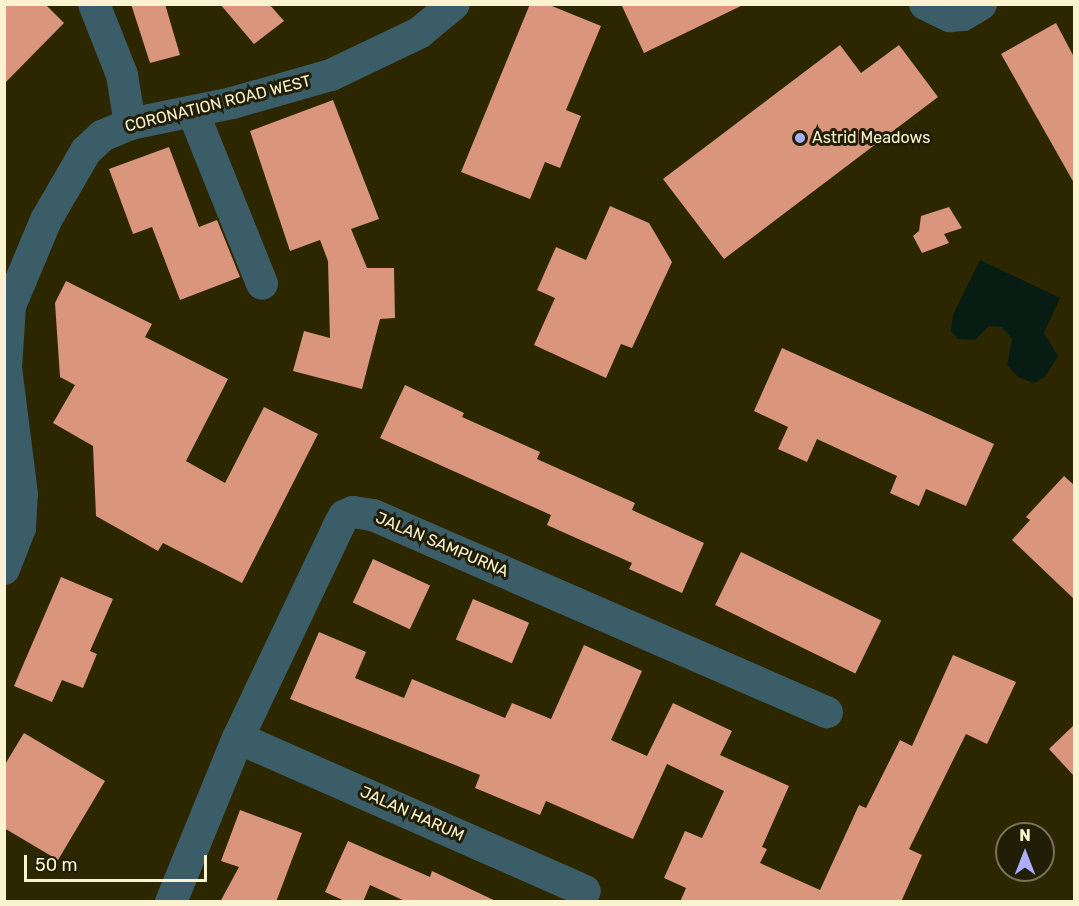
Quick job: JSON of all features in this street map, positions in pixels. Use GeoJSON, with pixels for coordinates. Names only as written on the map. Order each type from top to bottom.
{"type":"FeatureCollection","features":[{"type":"Feature","properties":{"kind":"street"},"geometry":{"type":"LineString","coordinates":[[94,4],[122,75],[130,124]]}},
{"type":"Feature","properties":{"kind":"street","name":"CORONATION ROAD WEST"},"geometry":{"type":"LineString","coordinates":[[4,569],[20,528],[22,494],[6,368],[10,306],[46,220],[86,151],[102,136],[130,124],[193,112],[332,75],[419,33],[454,4]]}},
{"type":"Feature","properties":{"kind":"street"},"geometry":{"type":"LineString","coordinates":[[925,4],[950,16],[963,15],[981,4]]}},
{"type":"Feature","properties":{"kind":"street"},"geometry":{"type":"LineString","coordinates":[[193,112],[262,284]]}},
{"type":"Feature","properties":{"kind":"street","name":"JALAN SAMPURNA"},"geometry":{"type":"LineString","coordinates":[[171,902],[238,738],[344,516],[362,512],[827,712]]}},
{"type":"Feature","properties":{"kind":"street","name":"JALAN HARUM"},"geometry":{"type":"LineString","coordinates":[[238,738],[585,891]]}},
{"type":"Feature","properties":{"kind":"shaded area"},"geometry":{"type":"Polygon","coordinates":[[[980,260],[1060,298],[1044,333],[1058,356],[1045,377],[1034,383],[1018,377],[1007,365],[1012,339],[1002,327],[989,326],[975,340],[958,339],[951,331],[953,315],[980,260]]]}},
{"type":"Feature","properties":{"kind":"building"},"geometry":{"type":"Polygon","coordinates":[[[4,4],[45,4],[64,23],[4,84],[4,4]]]}},
{"type":"Feature","properties":{"kind":"building"},"geometry":{"type":"Polygon","coordinates":[[[131,4],[165,4],[180,55],[150,63],[131,4]]]}},
{"type":"Feature","properties":{"kind":"building"},"geometry":{"type":"Polygon","coordinates":[[[220,4],[269,4],[284,21],[254,44],[220,4]]]}},
{"type":"Feature","properties":{"kind":"building"},"geometry":{"type":"Polygon","coordinates":[[[530,4],[547,4],[601,26],[566,110],[581,116],[560,168],[545,162],[530,199],[461,172],[530,4]]]}},
{"type":"Feature","properties":{"kind":"building"},"geometry":{"type":"Polygon","coordinates":[[[621,4],[745,4],[644,53],[621,4]]]}},
{"type":"Feature","properties":{"kind":"building"},"geometry":{"type":"Polygon","coordinates":[[[1056,23],[1074,57],[1074,183],[1001,54],[1056,23]]]}},
{"type":"Feature","properties":{"kind":"building","name":"Astrid Meadows"},"geometry":{"type":"Polygon","coordinates":[[[840,45],[861,73],[899,45],[938,97],[724,259],[663,179],[840,45]]]}},
{"type":"Feature","properties":{"kind":"building"},"geometry":{"type":"Polygon","coordinates":[[[333,100],[379,219],[351,229],[367,268],[394,268],[395,318],[380,319],[362,389],[293,371],[304,331],[330,338],[328,261],[320,240],[290,251],[250,131],[333,100]]]}},
{"type":"Feature","properties":{"kind":"building"},"geometry":{"type":"Polygon","coordinates":[[[169,147],[199,227],[217,220],[240,277],[180,300],[152,227],[133,234],[109,169],[169,147]]]}},
{"type":"Feature","properties":{"kind":"building"},"geometry":{"type":"Polygon","coordinates":[[[610,206],[649,223],[672,262],[632,348],[621,344],[606,378],[534,345],[555,298],[537,290],[556,247],[586,260],[610,206]]]}},
{"type":"Feature","properties":{"kind":"building"},"geometry":{"type":"Polygon","coordinates":[[[949,207],[962,228],[944,234],[949,243],[922,253],[913,236],[919,231],[921,216],[949,207]]]}},
{"type":"Feature","properties":{"kind":"building"},"geometry":{"type":"Polygon","coordinates":[[[66,281],[152,324],[145,337],[228,379],[186,461],[225,483],[264,407],[318,434],[242,583],[163,543],[158,551],[96,516],[93,446],[53,423],[75,385],[60,377],[55,303],[66,281]]]}},
{"type":"Feature","properties":{"kind":"building"},"geometry":{"type":"Polygon","coordinates":[[[782,348],[994,444],[966,506],[926,489],[919,506],[890,493],[897,476],[817,439],[807,462],[778,449],[788,427],[754,411],[782,348]]]}},
{"type":"Feature","properties":{"kind":"building"},"geometry":{"type":"Polygon","coordinates":[[[405,385],[464,413],[462,417],[540,452],[537,459],[635,503],[632,510],[704,543],[682,593],[629,569],[632,563],[547,525],[551,515],[380,438],[405,385]]]}},
{"type":"Feature","properties":{"kind":"building"},"geometry":{"type":"Polygon","coordinates":[[[1064,476],[1074,485],[1074,599],[1012,540],[1030,520],[1026,517],[1064,476]]]}},
{"type":"Feature","properties":{"kind":"building"},"geometry":{"type":"Polygon","coordinates":[[[741,552],[881,620],[855,673],[715,605],[741,552]]]}},
{"type":"Feature","properties":{"kind":"building"},"geometry":{"type":"Polygon","coordinates":[[[373,559],[430,586],[410,629],[353,603],[373,559]]]}},
{"type":"Feature","properties":{"kind":"building"},"geometry":{"type":"Polygon","coordinates":[[[61,577],[113,599],[90,651],[97,654],[83,688],[62,680],[52,702],[14,686],[61,577]]]}},
{"type":"Feature","properties":{"kind":"building"},"geometry":{"type":"Polygon","coordinates":[[[473,599],[529,623],[512,663],[456,640],[473,599]]]}},
{"type":"Feature","properties":{"kind":"building"},"geometry":{"type":"Polygon","coordinates":[[[319,632],[366,652],[355,678],[404,698],[412,679],[505,718],[512,703],[551,719],[584,645],[642,671],[611,740],[647,756],[673,703],[732,731],[720,755],[789,786],[762,847],[767,849],[760,863],[820,890],[859,805],[866,808],[900,740],[912,746],[953,655],[1016,682],[987,744],[966,734],[909,849],[922,855],[901,902],[680,902],[686,888],[664,878],[685,831],[702,838],[724,791],[667,764],[633,839],[546,801],[540,815],[475,788],[480,775],[290,699],[319,632]]]}},
{"type":"Feature","properties":{"kind":"building"},"geometry":{"type":"Polygon","coordinates":[[[1074,725],[1074,776],[1049,749],[1074,725]]]}},
{"type":"Feature","properties":{"kind":"building"},"geometry":{"type":"Polygon","coordinates":[[[24,733],[105,781],[58,860],[4,828],[4,766],[24,733]]]}},
{"type":"Feature","properties":{"kind":"building"},"geometry":{"type":"Polygon","coordinates":[[[240,810],[302,833],[276,902],[220,902],[239,867],[221,861],[240,810]]]}},
{"type":"Feature","properties":{"kind":"building"},"geometry":{"type":"Polygon","coordinates":[[[348,841],[430,877],[432,871],[498,902],[407,902],[370,885],[363,902],[347,902],[325,892],[348,841]]]}},
{"type":"Feature","properties":{"kind":"place","name":"Astrid Meadows"},"geometry":{"type":"Point","coordinates":[800,138]}}]}
